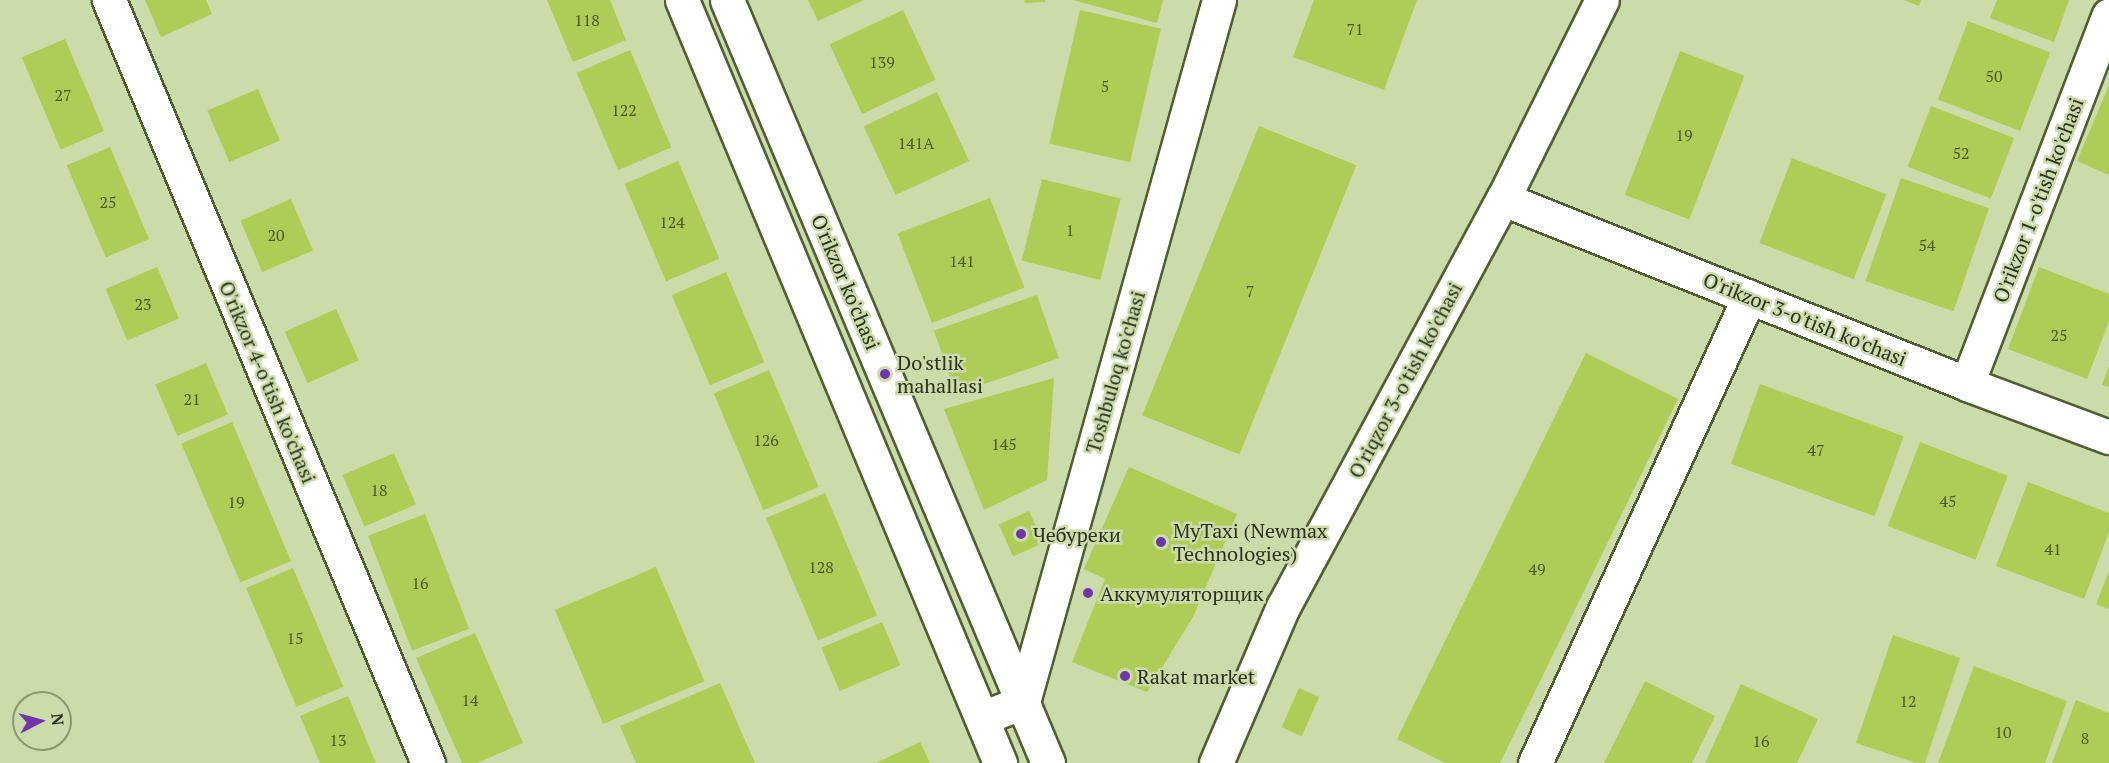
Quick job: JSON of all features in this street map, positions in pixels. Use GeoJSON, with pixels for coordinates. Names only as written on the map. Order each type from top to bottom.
{"type":"FeatureCollection","features":[{"type":"Feature","properties":{"kind":"street","name":"O'rikzor 4-o'tish ko'chasi"},"geometry":{"type":"LineString","coordinates":[[109,0],[428,763]]}},
{"type":"Feature","properties":{"kind":"street"},"geometry":{"type":"LineString","coordinates":[[682,0],[1000,763]]}},
{"type":"Feature","properties":{"kind":"street","name":"O'rikzor ko'chasi"},"geometry":{"type":"LineString","coordinates":[[727,0],[1048,763]]}},
{"type":"Feature","properties":{"kind":"street","name":"Toshbuloq ko'chasi"},"geometry":{"type":"LineString","coordinates":[[1023,702],[1219,0]]}},
{"type":"Feature","properties":{"kind":"street","name":"O'riqzor 3-o'tish ko'chasi"},"geometry":{"type":"LineString","coordinates":[[1216,763],[1283,607],[1503,199],[1602,0]]}},
{"type":"Feature","properties":{"kind":"street","name":"O'rikzor 1-o'tish ko'chasi"},"geometry":{"type":"LineString","coordinates":[[1967,384],[2109,15]]}},
{"type":"Feature","properties":{"kind":"street","name":"O'rikzor 3-o'tish ko'chasi"},"geometry":{"type":"LineString","coordinates":[[1503,199],[1967,384],[2109,437]]}},
{"type":"Feature","properties":{"kind":"street"},"geometry":{"type":"LineString","coordinates":[[1535,763],[1749,297]]}},
{"type":"Feature","properties":{"kind":"street"},"geometry":{"type":"LineString","coordinates":[[982,718],[1023,702]]}},
{"type":"Feature","properties":{"kind":"building"},"geometry":{"type":"Polygon","coordinates":[[[145,0],[206,0],[212,14],[161,37],[145,0]]]}},
{"type":"Feature","properties":{"kind":"building"},"geometry":{"type":"Polygon","coordinates":[[[547,0],[610,0],[626,40],[573,62],[547,0]]]}},
{"type":"Feature","properties":{"kind":"building"},"geometry":{"type":"Polygon","coordinates":[[[808,0],[864,0],[818,21],[808,0]]]}},
{"type":"Feature","properties":{"kind":"building"},"geometry":{"type":"Polygon","coordinates":[[[1024,0],[1045,0],[1045,2],[1025,3],[1024,0]]]}},
{"type":"Feature","properties":{"kind":"building"},"geometry":{"type":"Polygon","coordinates":[[[1073,0],[1163,0],[1157,23],[1073,0]]]}},
{"type":"Feature","properties":{"kind":"building"},"geometry":{"type":"Polygon","coordinates":[[[1314,0],[1417,0],[1384,90],[1293,57],[1314,0]]]}},
{"type":"Feature","properties":{"kind":"building"},"geometry":{"type":"Polygon","coordinates":[[[1904,0],[1921,0],[1919,6],[1904,0]]]}},
{"type":"Feature","properties":{"kind":"building"},"geometry":{"type":"Polygon","coordinates":[[[1997,0],[2069,0],[2054,42],[1990,18],[1997,0]]]}},
{"type":"Feature","properties":{"kind":"building"},"geometry":{"type":"Polygon","coordinates":[[[903,10],[936,80],[862,114],[830,44],[903,10]]]}},
{"type":"Feature","properties":{"kind":"building"},"geometry":{"type":"Polygon","coordinates":[[[1080,10],[1161,29],[1130,162],[1049,143],[1080,10]]]}},
{"type":"Feature","properties":{"kind":"building"},"geometry":{"type":"Polygon","coordinates":[[[1968,21],[2050,53],[2020,131],[1938,99],[1968,21]]]}},
{"type":"Feature","properties":{"kind":"building"},"geometry":{"type":"Polygon","coordinates":[[[65,39],[104,131],[61,149],[22,57],[65,39]]]}},
{"type":"Feature","properties":{"kind":"building"},"geometry":{"type":"Polygon","coordinates":[[[630,50],[671,148],[618,170],[577,73],[630,50]]]}},
{"type":"Feature","properties":{"kind":"building"},"geometry":{"type":"Polygon","coordinates":[[[1680,51],[1744,76],[1689,219],[1625,195],[1680,51]]]}},
{"type":"Feature","properties":{"kind":"building"},"geometry":{"type":"Polygon","coordinates":[[[2109,85],[2109,175],[2077,161],[2109,85]]]}},
{"type":"Feature","properties":{"kind":"building"},"geometry":{"type":"Polygon","coordinates":[[[258,89],[280,141],[229,162],[207,110],[258,89]]]}},
{"type":"Feature","properties":{"kind":"building"},"geometry":{"type":"Polygon","coordinates":[[[937,92],[969,161],[896,195],[864,126],[937,92]]]}},
{"type":"Feature","properties":{"kind":"building"},"geometry":{"type":"Polygon","coordinates":[[[1931,106],[2014,138],[1991,199],[1908,167],[1931,106]]]}},
{"type":"Feature","properties":{"kind":"building"},"geometry":{"type":"Polygon","coordinates":[[[1259,126],[1356,165],[1239,455],[1142,415],[1259,126]]]}},
{"type":"Feature","properties":{"kind":"building"},"geometry":{"type":"Polygon","coordinates":[[[110,147],[149,239],[106,257],[67,165],[110,147]]]}},
{"type":"Feature","properties":{"kind":"building"},"geometry":{"type":"Polygon","coordinates":[[[1792,158],[1886,194],[1854,279],[1759,243],[1792,158]]]}},
{"type":"Feature","properties":{"kind":"building"},"geometry":{"type":"Polygon","coordinates":[[[678,161],[719,259],[666,281],[625,184],[678,161]]]}},
{"type":"Feature","properties":{"kind":"building"},"geometry":{"type":"Polygon","coordinates":[[[1901,178],[1989,208],[1953,311],[1866,281],[1901,178]]]}},
{"type":"Feature","properties":{"kind":"building"},"geometry":{"type":"Polygon","coordinates":[[[1042,179],[1121,199],[1100,280],[1022,261],[1042,179]]]}},
{"type":"Feature","properties":{"kind":"building"},"geometry":{"type":"Polygon","coordinates":[[[990,198],[1024,288],[932,323],[898,233],[990,198]]]}},
{"type":"Feature","properties":{"kind":"building"},"geometry":{"type":"Polygon","coordinates":[[[291,199],[313,251],[262,272],[240,220],[291,199]]]}},
{"type":"Feature","properties":{"kind":"building"},"geometry":{"type":"Polygon","coordinates":[[[157,267],[179,319],[127,340],[105,289],[157,267]]]}},
{"type":"Feature","properties":{"kind":"building"},"geometry":{"type":"Polygon","coordinates":[[[2039,267],[2109,294],[2109,321],[2087,379],[2008,349],[2039,267]]]}},
{"type":"Feature","properties":{"kind":"building"},"geometry":{"type":"Polygon","coordinates":[[[726,272],[764,362],[710,385],[672,295],[726,272]]]}},
{"type":"Feature","properties":{"kind":"building"},"geometry":{"type":"Polygon","coordinates":[[[1037,295],[1059,358],[956,394],[934,330],[1037,295]]]}},
{"type":"Feature","properties":{"kind":"building"},"geometry":{"type":"Polygon","coordinates":[[[336,309],[359,360],[308,383],[285,332],[336,309]]]}},
{"type":"Feature","properties":{"kind":"building"},"geometry":{"type":"Polygon","coordinates":[[[1586,353],[1678,399],[1500,763],[1445,763],[1397,739],[1586,353]]]}},
{"type":"Feature","properties":{"kind":"building"},"geometry":{"type":"Polygon","coordinates":[[[206,363],[228,415],[177,436],[155,384],[206,363]]]}},
{"type":"Feature","properties":{"kind":"building"},"geometry":{"type":"Polygon","coordinates":[[[2109,366],[2109,387],[2102,385],[2109,366]]]}},
{"type":"Feature","properties":{"kind":"building"},"geometry":{"type":"Polygon","coordinates":[[[769,370],[819,487],[763,510],[714,393],[769,370]]]}},
{"type":"Feature","properties":{"kind":"building"},"geometry":{"type":"Polygon","coordinates":[[[1054,378],[1047,480],[984,510],[944,409],[1054,378]]]}},
{"type":"Feature","properties":{"kind":"building"},"geometry":{"type":"Polygon","coordinates":[[[1760,384],[1904,436],[1875,516],[1731,464],[1760,384]]]}},
{"type":"Feature","properties":{"kind":"building"},"geometry":{"type":"Polygon","coordinates":[[[232,422],[291,561],[240,582],[181,443],[232,422]]]}},
{"type":"Feature","properties":{"kind":"building"},"geometry":{"type":"Polygon","coordinates":[[[1920,442],[2008,476],[1976,560],[1888,526],[1920,442]]]}},
{"type":"Feature","properties":{"kind":"building"},"geometry":{"type":"Polygon","coordinates":[[[394,453],[416,505],[364,526],[342,475],[394,453]]]}},
{"type":"Feature","properties":{"kind":"building"},"geometry":{"type":"Polygon","coordinates":[[[1129,467],[1237,514],[1193,617],[1147,692],[1072,662],[1105,579],[1084,569],[1129,467]]]}},
{"type":"Feature","properties":{"kind":"building"},"geometry":{"type":"Polygon","coordinates":[[[2028,482],[2109,513],[2109,532],[2084,599],[1996,566],[2028,482]]]}},
{"type":"Feature","properties":{"kind":"building"},"geometry":{"type":"Polygon","coordinates":[[[825,493],[877,615],[818,640],[766,518],[825,493]]]}},
{"type":"Feature","properties":{"kind":"building","name":"Чебуреки"},"geometry":{"type":"Polygon","coordinates":[[[1029,511],[1043,543],[1013,556],[999,524],[1029,511]]]}},
{"type":"Feature","properties":{"kind":"building"},"geometry":{"type":"Polygon","coordinates":[[[425,514],[469,629],[412,651],[368,536],[425,514]]]}},
{"type":"Feature","properties":{"kind":"building"},"geometry":{"type":"Polygon","coordinates":[[[656,567],[704,681],[603,724],[555,610],[656,567]]]}},
{"type":"Feature","properties":{"kind":"building"},"geometry":{"type":"Polygon","coordinates":[[[293,568],[343,687],[296,707],[246,588],[293,568]]]}},
{"type":"Feature","properties":{"kind":"building"},"geometry":{"type":"Polygon","coordinates":[[[2109,571],[2109,609],[2096,604],[2109,571]]]}},
{"type":"Feature","properties":{"kind":"building"},"geometry":{"type":"Polygon","coordinates":[[[882,622],[900,665],[840,691],[821,648],[882,622]]]}},
{"type":"Feature","properties":{"kind":"building"},"geometry":{"type":"Polygon","coordinates":[[[475,633],[523,743],[477,763],[462,763],[416,658],[475,633]]]}},
{"type":"Feature","properties":{"kind":"building"},"geometry":{"type":"Polygon","coordinates":[[[1893,635],[1960,658],[1925,763],[1916,763],[1856,743],[1893,635]]]}},
{"type":"Feature","properties":{"kind":"building"},"geometry":{"type":"Polygon","coordinates":[[[1974,666],[2067,701],[2045,763],[1938,763],[1974,666]]]}},
{"type":"Feature","properties":{"kind":"building"},"geometry":{"type":"Polygon","coordinates":[[[1645,681],[1715,716],[1692,763],[1604,763],[1645,681]]]}},
{"type":"Feature","properties":{"kind":"building"},"geometry":{"type":"Polygon","coordinates":[[[720,683],[755,763],[636,763],[620,726],[720,683]]]}},
{"type":"Feature","properties":{"kind":"building"},"geometry":{"type":"Polygon","coordinates":[[[1741,684],[1818,719],[1797,763],[1705,763],[1741,684]]]}},
{"type":"Feature","properties":{"kind":"building"},"geometry":{"type":"Polygon","coordinates":[[[1299,688],[1319,697],[1302,736],[1282,727],[1299,688]]]}},
{"type":"Feature","properties":{"kind":"building"},"geometry":{"type":"Polygon","coordinates":[[[348,696],[376,763],[320,763],[300,716],[348,696]]]}},
{"type":"Feature","properties":{"kind":"building"},"geometry":{"type":"Polygon","coordinates":[[[2076,700],[2109,713],[2109,763],[2052,763],[2076,700]]]}},
{"type":"Feature","properties":{"kind":"building"},"geometry":{"type":"Polygon","coordinates":[[[920,742],[930,763],[876,763],[920,742]]]}},
{"type":"Feature","properties":{"kind":"place","name":"Do'stlik mahallasi"},"geometry":{"type":"Point","coordinates":[885,374]}},
{"type":"Feature","properties":{"kind":"place","name":"Чебуреки"},"geometry":{"type":"Point","coordinates":[1021,534]}},
{"type":"Feature","properties":{"kind":"place","name":"MyTaxi (Newmax Technologies)"},"geometry":{"type":"Point","coordinates":[1161,542]}},
{"type":"Feature","properties":{"kind":"place","name":"Аккумуляторщик"},"geometry":{"type":"Point","coordinates":[1088,593]}},
{"type":"Feature","properties":{"kind":"place","name":"Rakat market"},"geometry":{"type":"Point","coordinates":[1125,676]}}]}
